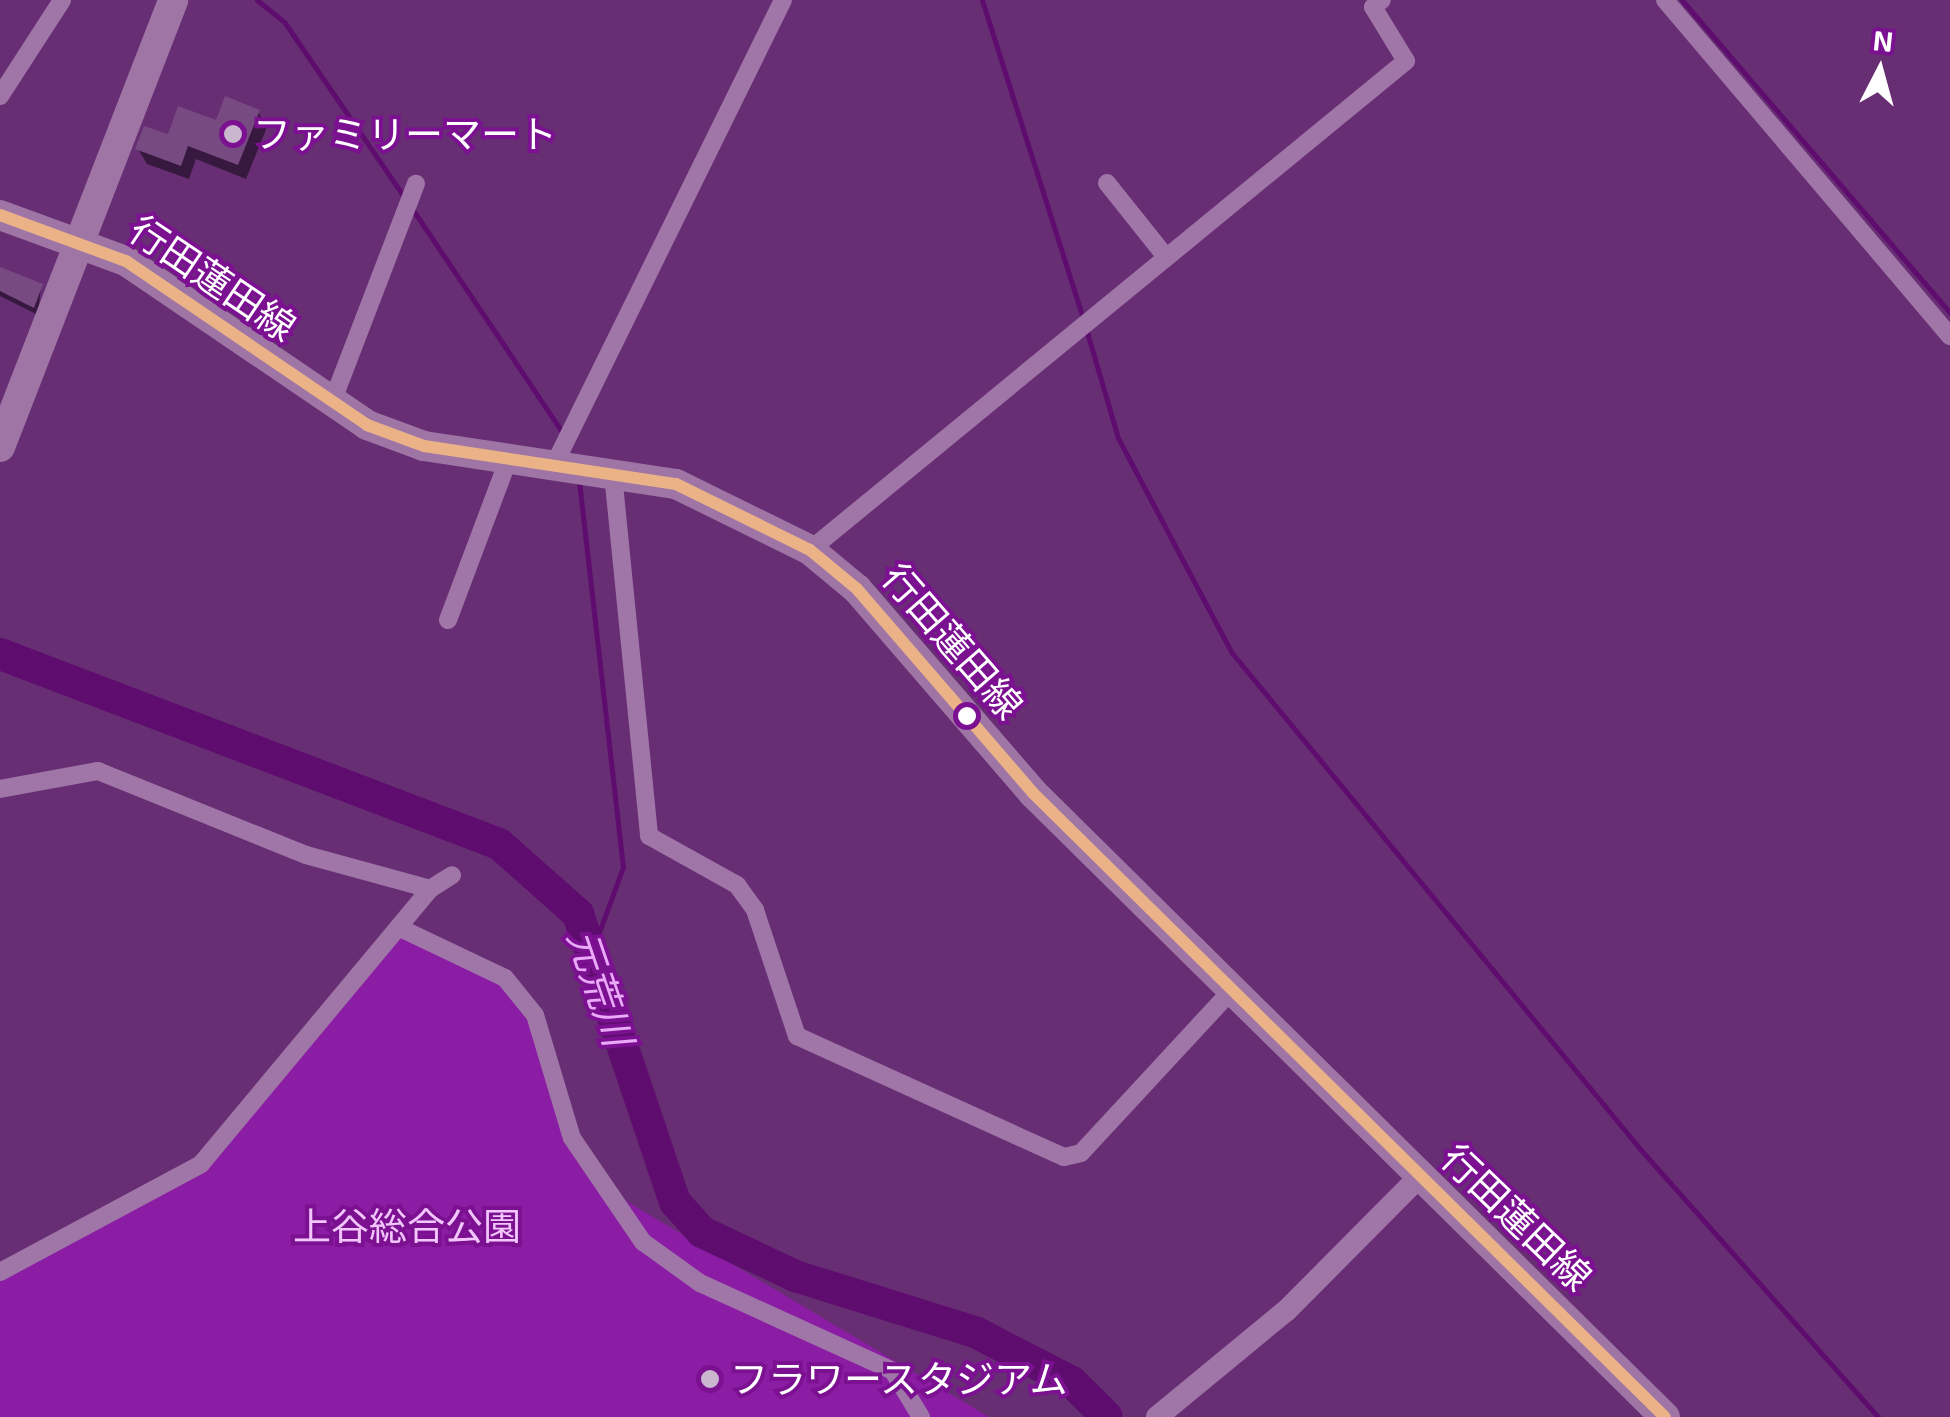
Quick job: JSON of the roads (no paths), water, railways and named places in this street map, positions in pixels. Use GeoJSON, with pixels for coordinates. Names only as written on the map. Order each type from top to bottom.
{"type":"FeatureCollection","features":[{"type":"Feature","properties":{"kind":"main road"},"geometry":{"type":"LineString","coordinates":[[0,447],[84,243],[173,0]]}},
{"type":"Feature","properties":{"kind":"main road","name":"行田蓮田線"},"geometry":{"type":"LineString","coordinates":[[0,214],[84,243],[163,284],[330,406],[424,446],[676,484],[810,550],[857,589],[1033,794],[1418,1178],[1666,1417]]}},
{"type":"Feature","properties":{"kind":"street"},"geometry":{"type":"LineString","coordinates":[[0,96],[5,76],[62,0]]}},
{"type":"Feature","properties":{"kind":"street"},"geometry":{"type":"LineString","coordinates":[[554,465],[783,0]]}},
{"type":"Feature","properties":{"kind":"street"},"geometry":{"type":"LineString","coordinates":[[810,550],[1406,61],[1373,7],[1382,0]]}},
{"type":"Feature","properties":{"kind":"street"},"geometry":{"type":"LineString","coordinates":[[1665,0],[1950,336]]}},
{"type":"Feature","properties":{"kind":"street"},"geometry":{"type":"LineString","coordinates":[[1107,183],[1166,257]]}},
{"type":"Feature","properties":{"kind":"street"},"geometry":{"type":"LineString","coordinates":[[330,406],[416,184]]}},
{"type":"Feature","properties":{"kind":"street"},"geometry":{"type":"LineString","coordinates":[[448,620],[508,460]]}},
{"type":"Feature","properties":{"kind":"street"},"geometry":{"type":"LineString","coordinates":[[612,474],[649,836],[737,885],[755,910],[797,1036],[1064,1158],[1082,1153],[1232,992]]}},
{"type":"Feature","properties":{"kind":"street"},"geometry":{"type":"LineString","coordinates":[[0,789],[98,771],[306,855],[430,889]]}},
{"type":"Feature","properties":{"kind":"street"},"geometry":{"type":"LineString","coordinates":[[0,1272],[201,1164],[430,889],[452,875]]}},
{"type":"Feature","properties":{"kind":"street"},"geometry":{"type":"LineString","coordinates":[[400,928],[505,978],[536,1014],[572,1138],[643,1242],[700,1283],[893,1372],[921,1417]]}},
{"type":"Feature","properties":{"kind":"street"},"geometry":{"type":"LineString","coordinates":[[1161,1414],[1287,1310],[1418,1178]]}},
{"type":"Feature","properties":{"kind":"waterway"},"geometry":{"type":"LineString","coordinates":[[257,0],[285,23],[404,197]]}},
{"type":"Feature","properties":{"kind":"waterway"},"geometry":{"type":"LineString","coordinates":[[982,0],[1084,321]]}},
{"type":"Feature","properties":{"kind":"waterway"},"geometry":{"type":"LineString","coordinates":[[1682,0],[1950,313]]}},
{"type":"Feature","properties":{"kind":"waterway"},"geometry":{"type":"LineString","coordinates":[[413,210],[563,433]]}},
{"type":"Feature","properties":{"kind":"waterway"},"geometry":{"type":"LineString","coordinates":[[1087,332],[1118,438],[1232,653],[1641,1150],[1878,1417]]}},
{"type":"Feature","properties":{"kind":"waterway"},"geometry":{"type":"LineString","coordinates":[[579,481],[623,867],[593,949]]}},
{"type":"Feature","properties":{"kind":"waterway","name":"元荒川"},"geometry":{"type":"LineString","coordinates":[[0,654],[499,844],[578,914],[675,1202],[702,1232],[795,1276],[975,1332],[1072,1382],[1107,1417]]}},
{"type":"Feature","properties":{"kind":"place","name":"ファミリーマート"},"geometry":{"type":"Point","coordinates":[233,134]}},
{"type":"Feature","properties":{"kind":"place","name":"フラワースタジアム"},"geometry":{"type":"Point","coordinates":[710,1379]}},
{"type":"Feature","properties":{"kind":"park label","name":"上谷総合公園"},"geometry":{"type":"Point","coordinates":[407,1226]}}]}
